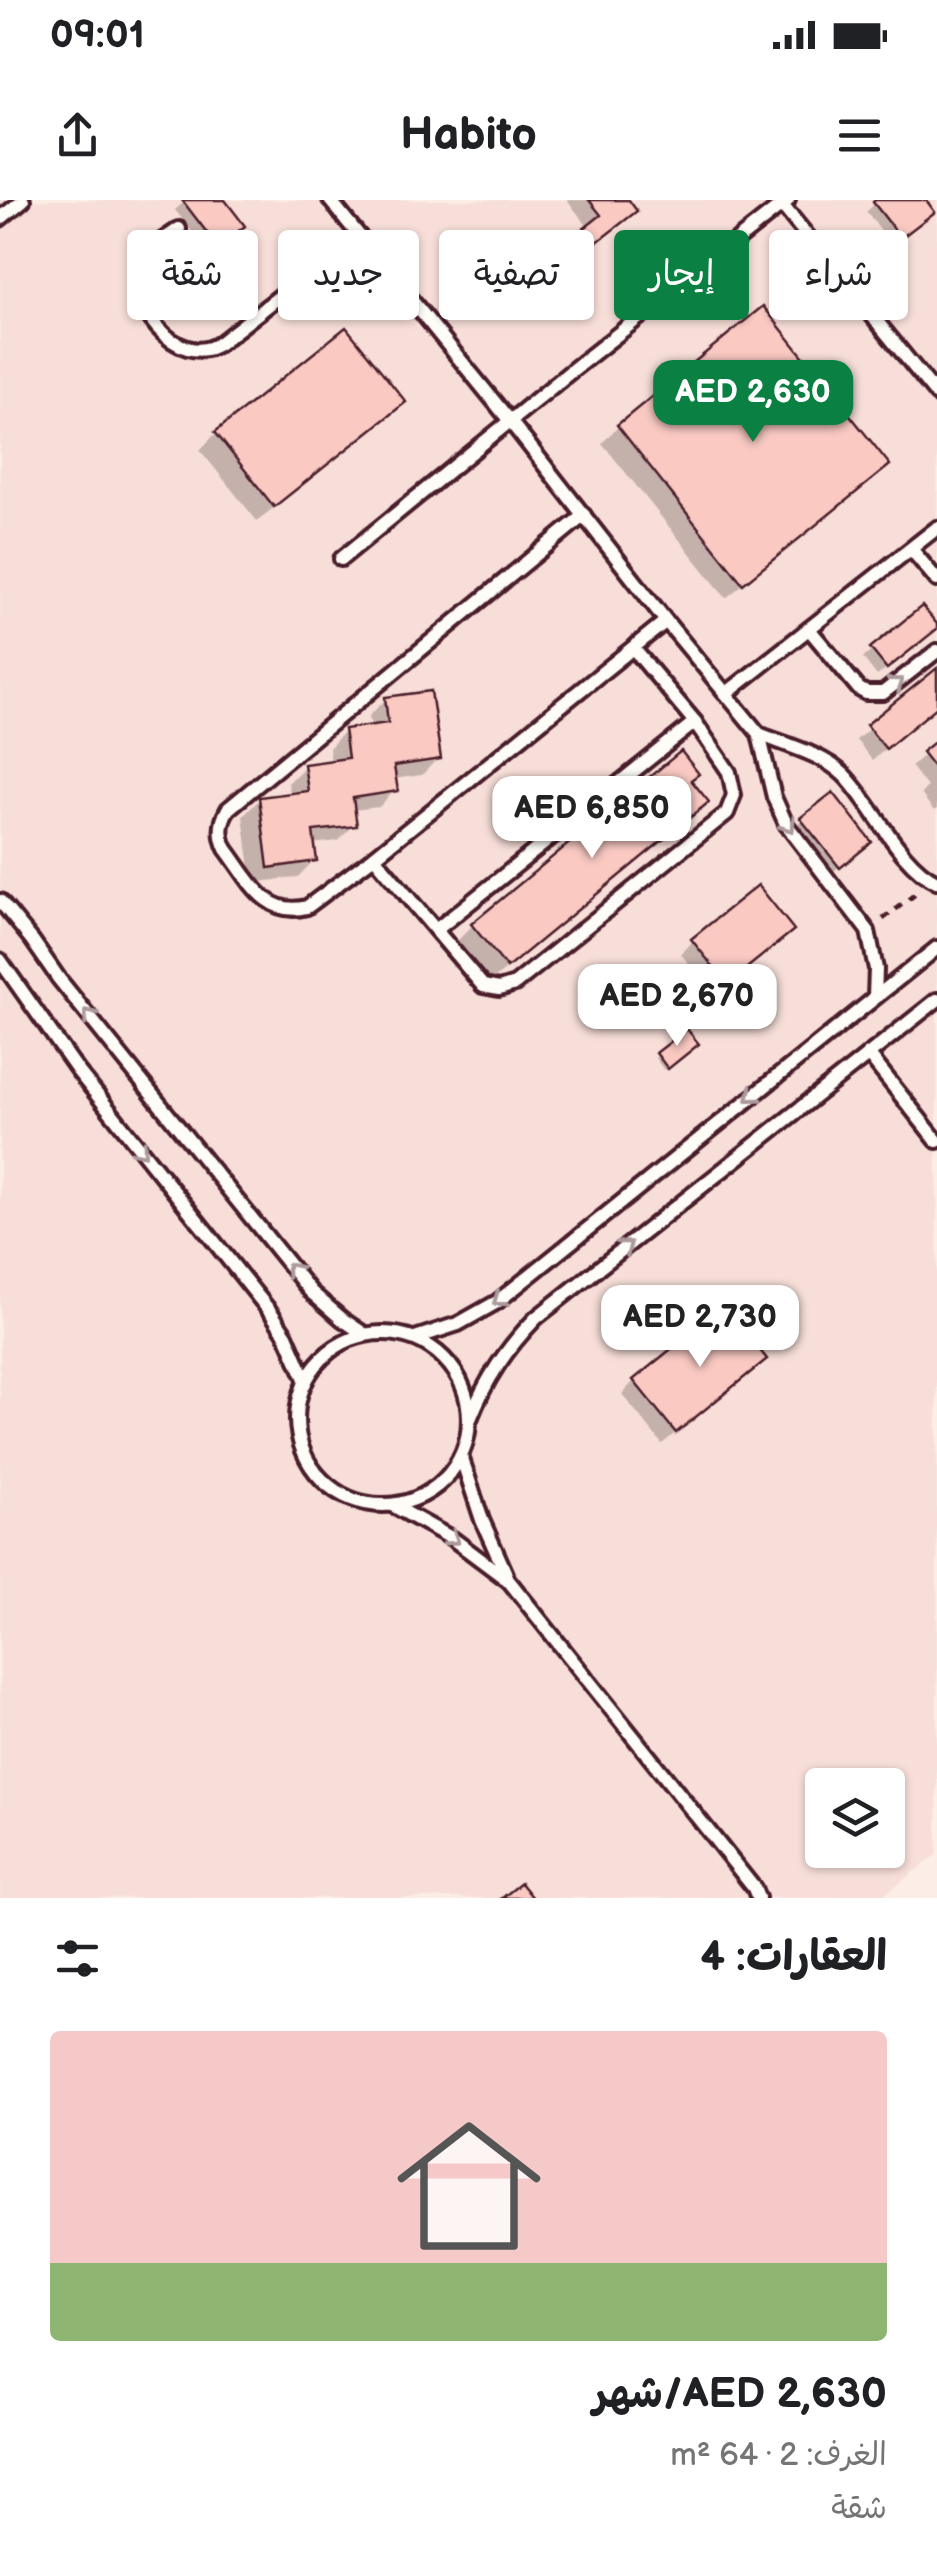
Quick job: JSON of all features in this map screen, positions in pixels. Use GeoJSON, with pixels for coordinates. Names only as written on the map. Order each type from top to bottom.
{"type":"FeatureCollection","features":[{"type":"Feature","properties":{"kind":"lane"},"geometry":{"type":"LineString","coordinates":[[0,219],[24,200]]}},
{"type":"Feature","properties":{"kind":"lane"},"geometry":{"type":"LineString","coordinates":[[330,200],[354,230]]}},
{"type":"Feature","properties":{"kind":"lane"},"geometry":{"type":"LineString","coordinates":[[341,559],[785,202],[937,395]]}},
{"type":"Feature","properties":{"kind":"lane"},"geometry":{"type":"LineString","coordinates":[[258,314],[278,298]]}},
{"type":"Feature","properties":{"kind":"lane"},"geometry":{"type":"LineString","coordinates":[[419,310],[759,734],[778,810],[868,930],[876,969],[874,998]]}},
{"type":"Feature","properties":{"kind":"lane"},"geometry":{"type":"LineString","coordinates":[[153,320],[178,346],[207,350],[250,320]]}},
{"type":"Feature","properties":{"kind":"lane"},"geometry":{"type":"LineString","coordinates":[[584,515],[236,802],[222,818],[221,840],[226,850],[270,905],[294,910],[307,907],[666,621]]}},
{"type":"Feature","properties":{"kind":"lane"},"geometry":{"type":"LineString","coordinates":[[727,693],[937,528]]}},
{"type":"Feature","properties":{"kind":"lane"},"geometry":{"type":"LineString","coordinates":[[912,550],[937,580]]}},
{"type":"Feature","properties":{"kind":"lane"},"geometry":{"type":"LineString","coordinates":[[808,629],[859,690],[866,693],[883,693],[937,651]]}},
{"type":"Feature","properties":{"kind":"lane"},"geometry":{"type":"LineString","coordinates":[[374,857],[482,986],[508,988],[530,972],[727,813],[734,795],[730,772],[695,722],[633,648]]}},
{"type":"Feature","properties":{"kind":"lane"},"geometry":{"type":"LineString","coordinates":[[436,930],[695,722]]}},
{"type":"Feature","properties":{"kind":"lane"},"geometry":{"type":"LineString","coordinates":[[759,734],[820,759],[844,775],[911,864],[934,881]]}},
{"type":"Feature","properties":{"kind":"lane"},"geometry":{"type":"LineString","coordinates":[[0,901],[311,1292],[364,1334]]}},
{"type":"Feature","properties":{"kind":"lane"},"geometry":{"type":"LineString","coordinates":[[415,1338],[458,1324],[497,1302],[937,948]]}},
{"type":"Feature","properties":{"kind":"lane"},"geometry":{"type":"LineString","coordinates":[[0,960],[78,1071],[272,1314],[306,1380]]}},
{"type":"Feature","properties":{"kind":"lane"},"geometry":{"type":"LineString","coordinates":[[470,1419],[496,1364],[536,1318],[937,1000]]}},
{"type":"Feature","properties":{"kind":"lane"},"geometry":{"type":"LineString","coordinates":[[868,1054],[937,1141]]}},
{"type":"Feature","properties":{"kind":"lane"},"geometry":{"type":"LineString","coordinates":[[381,1332],[415,1338],[430,1346],[455,1370],[468,1401],[468,1438],[452,1472],[426,1494],[392,1505],[356,1501],[325,1482],[312,1468],[298,1434],[300,1398],[306,1380],[330,1350],[346,1340],[381,1332]]}},
{"type":"Feature","properties":{"kind":"lane"},"geometry":{"type":"LineString","coordinates":[[461,1456],[482,1520],[509,1580],[754,1888],[758,1898]]}},
{"type":"Feature","properties":{"kind":"lane"},"geometry":{"type":"LineString","coordinates":[[392,1505],[454,1539],[509,1580]]}},
{"type":"Feature","properties":{"kind":"path"},"geometry":{"type":"LineString","coordinates":[[868,930],[934,881]]}},
{"type":"Feature","properties":{"kind":"shaded area"},"geometry":{"type":"Polygon","coordinates":[[[0,200],[937,200],[937,1854],[880,1898],[0,1898],[0,200]]]}},
{"type":"Feature","properties":{"kind":"building"},"geometry":{"type":"Polygon","coordinates":[[[182,200],[225,200],[245,226],[240,230],[205,230],[182,200]]]}},
{"type":"Feature","properties":{"kind":"building"},"geometry":{"type":"Polygon","coordinates":[[[589,200],[629,200],[637,211],[594,244],[594,230],[582,230],[601,215],[589,200]]]}},
{"type":"Feature","properties":{"kind":"building"},"geometry":{"type":"Polygon","coordinates":[[[926,200],[935,212],[908,233],[895,230],[873,202],[926,200]]]}},
{"type":"Feature","properties":{"kind":"building"},"geometry":{"type":"Polygon","coordinates":[[[763,306],[769,320],[774,320],[890,465],[743,584],[617,425],[763,306]]]}},
{"type":"Feature","properties":{"kind":"building"},"geometry":{"type":"Polygon","coordinates":[[[346,327],[406,402],[274,507],[215,432],[346,327]]]}},
{"type":"Feature","properties":{"kind":"building"},"geometry":{"type":"Polygon","coordinates":[[[922,606],[937,629],[887,669],[870,648],[922,606]]]}},
{"type":"Feature","properties":{"kind":"building"},"geometry":{"type":"Polygon","coordinates":[[[937,668],[937,707],[886,749],[866,725],[937,668]]]}},
{"type":"Feature","properties":{"kind":"building"},"geometry":{"type":"Polygon","coordinates":[[[431,691],[441,759],[394,766],[398,791],[353,798],[357,826],[313,831],[317,861],[268,868],[259,797],[308,791],[304,764],[348,758],[344,729],[388,723],[385,697],[431,691]]]}},
{"type":"Feature","properties":{"kind":"building"},"geometry":{"type":"Polygon","coordinates":[[[937,740],[937,771],[922,752],[937,740]]]}},
{"type":"Feature","properties":{"kind":"building"},"geometry":{"type":"Polygon","coordinates":[[[681,751],[699,774],[691,780],[709,802],[507,968],[471,924],[681,751]]]}},
{"type":"Feature","properties":{"kind":"building"},"geometry":{"type":"Polygon","coordinates":[[[833,792],[872,842],[840,868],[800,818],[833,792]]]}},
{"type":"Feature","properties":{"kind":"building"},"geometry":{"type":"Polygon","coordinates":[[[758,885],[794,930],[727,984],[691,939],[758,885]]]}},
{"type":"Feature","properties":{"kind":"building"},"geometry":{"type":"Polygon","coordinates":[[[687,1029],[699,1044],[668,1069],[656,1053],[687,1029]]]}},
{"type":"Feature","properties":{"kind":"building"},"geometry":{"type":"Polygon","coordinates":[[[724,1306],[767,1359],[676,1433],[633,1380],[724,1306]]]}},
{"type":"Feature","properties":{"kind":"building"},"geometry":{"type":"Polygon","coordinates":[[[521,1883],[533,1898],[502,1898],[521,1883]]]}}]}
